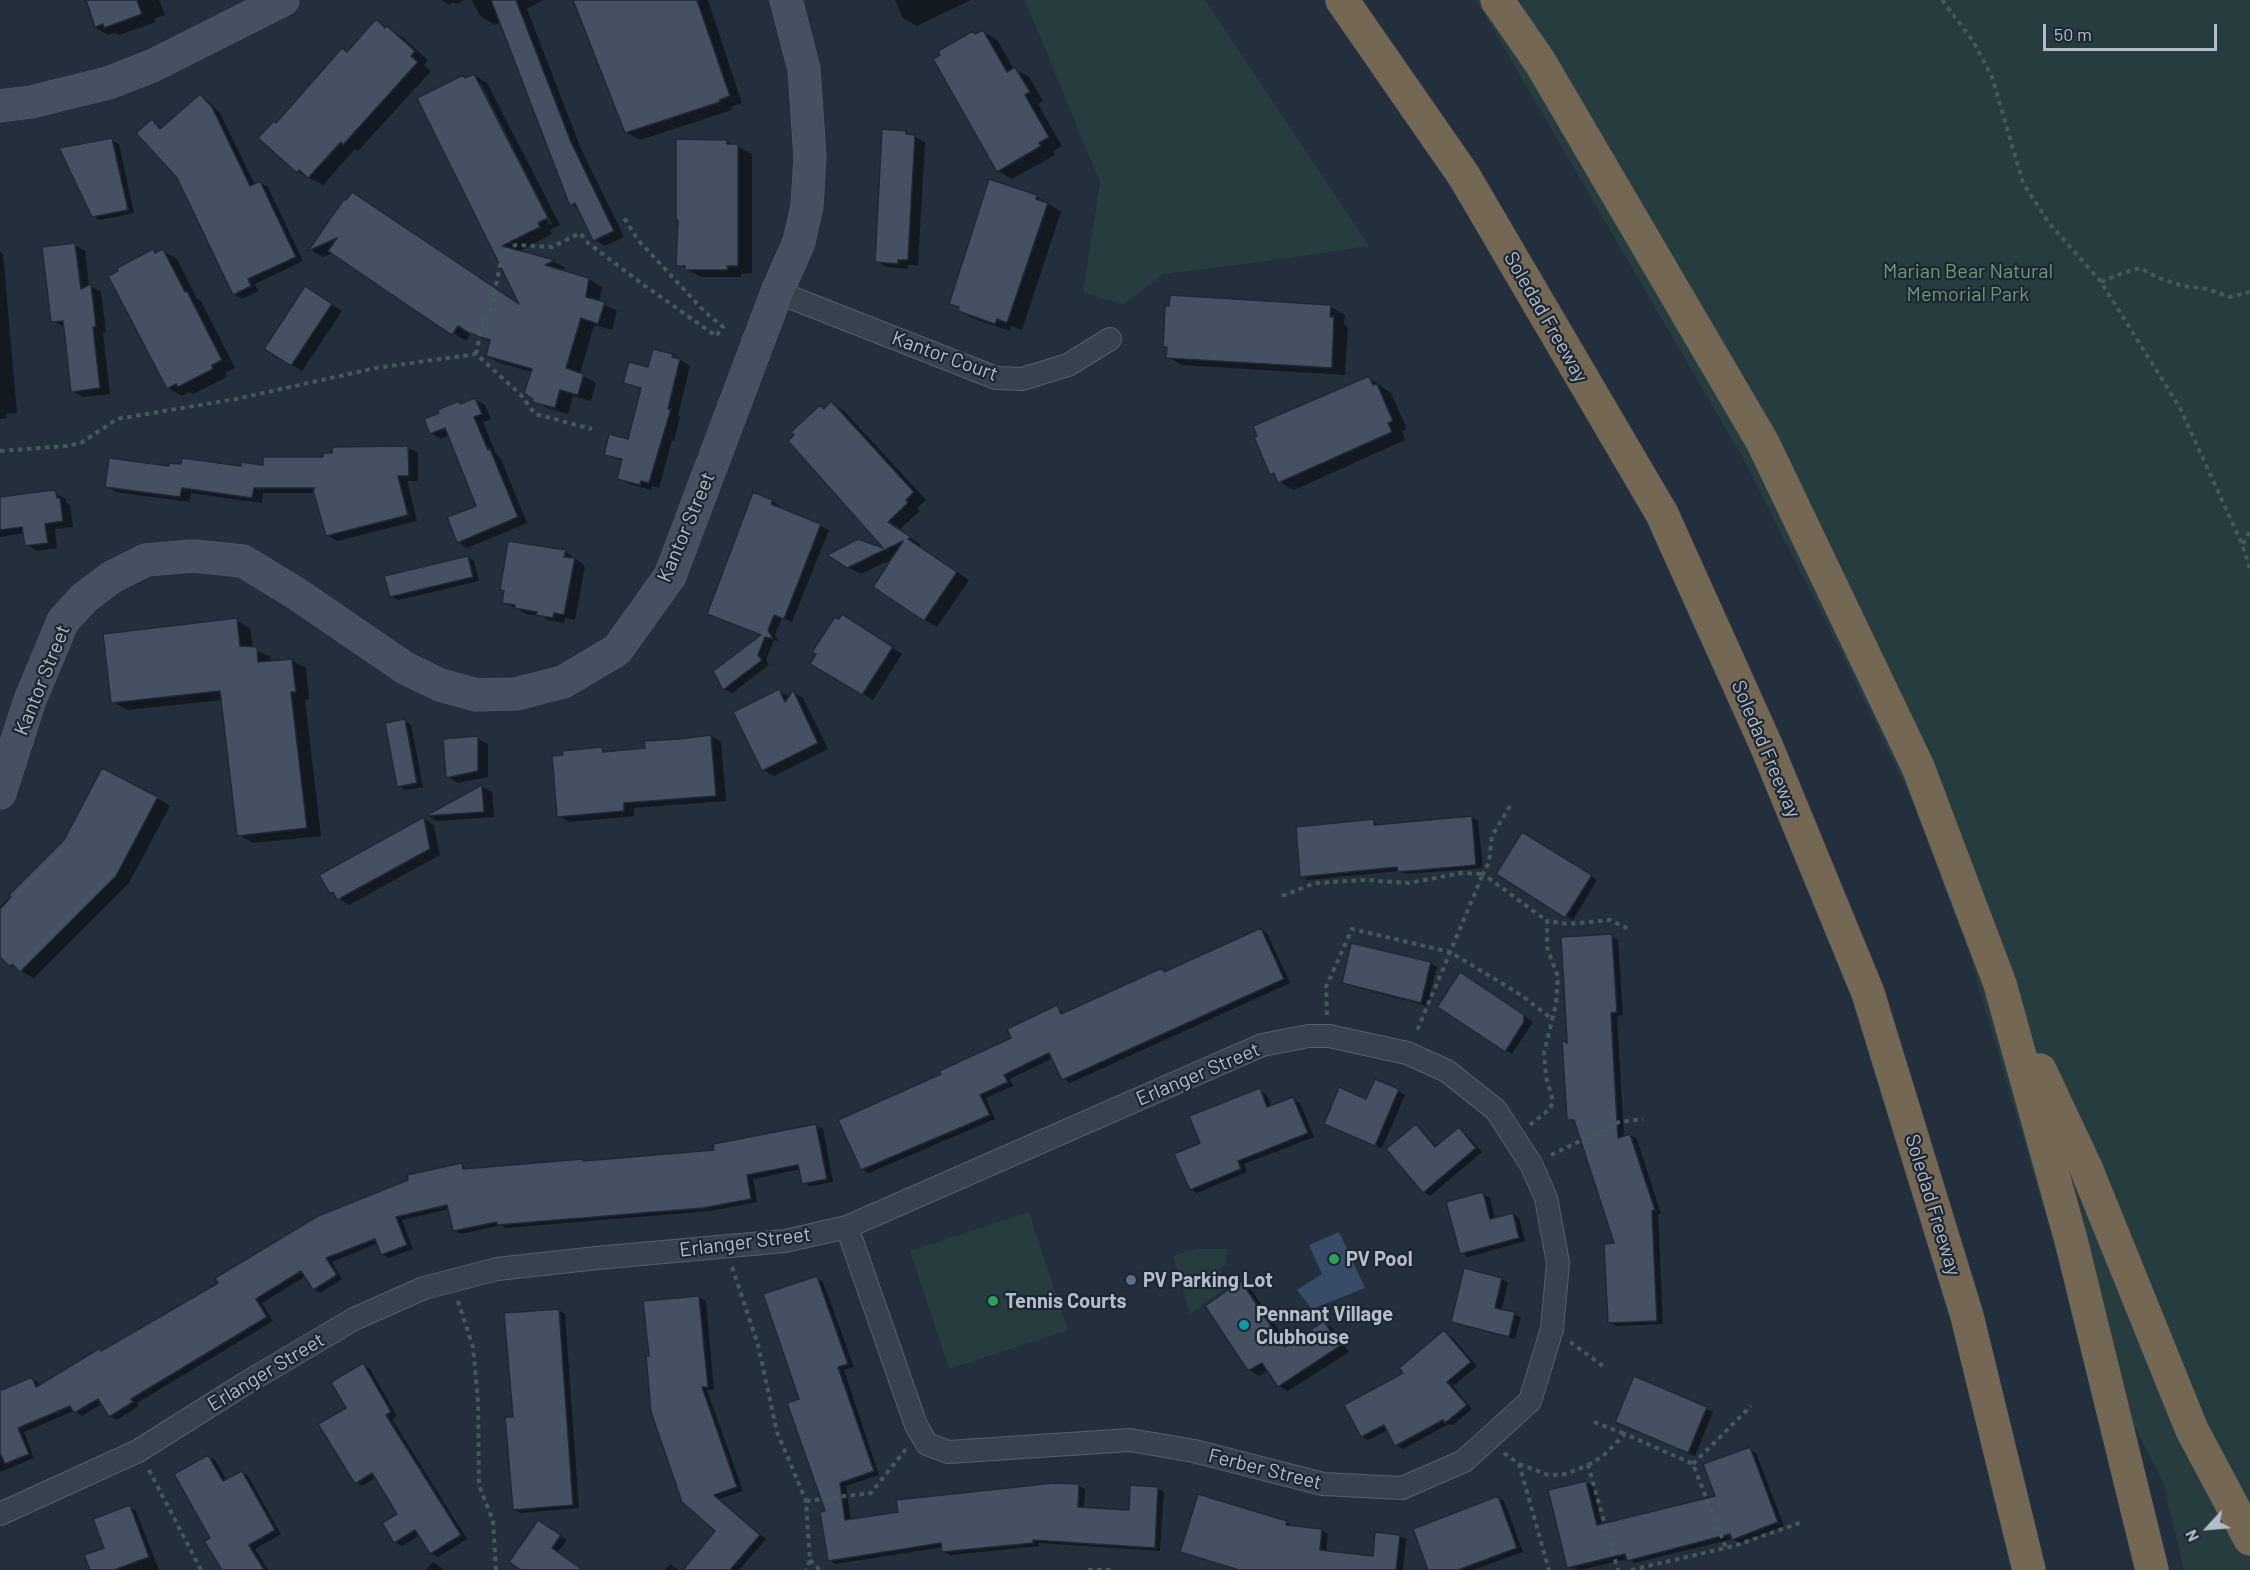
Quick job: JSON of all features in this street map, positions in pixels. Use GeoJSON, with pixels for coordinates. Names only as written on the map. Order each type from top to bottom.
{"type":"FeatureCollection","features":[{"type":"Feature","properties":{"kind":"highway","name":"Soledad Freeway"},"geometry":{"type":"LineString","coordinates":[[1342,0],[1464,176],[1662,514],[1766,745],[1868,993],[1967,1316],[2029,1570]]}},
{"type":"Feature","properties":{"kind":"highway"},"geometry":{"type":"LineString","coordinates":[[1497,0],[1540,62],[1763,443],[1918,767],[2000,984],[2086,1168],[2192,1430],[2250,1539]]}},
{"type":"Feature","properties":{"kind":"highway"},"geometry":{"type":"LineString","coordinates":[[2000,984],[2071,1240],[2152,1570]]}},
{"type":"Feature","properties":{"kind":"highway"},"geometry":{"type":"LineString","coordinates":[[1967,1316],[2006,1570]]}},
{"type":"Feature","properties":{"kind":"street"},"geometry":{"type":"LineString","coordinates":[[0,106],[31,102],[108,83],[152,66],[283,0]]}},
{"type":"Feature","properties":{"kind":"street","name":"Kantor Street"},"geometry":{"type":"LineString","coordinates":[[0,793],[30,700],[63,621],[84,598],[112,577],[146,560],[193,556],[243,561],[297,594],[405,668],[440,685],[477,695],[516,694],[563,681],[617,650],[670,576],[777,292],[799,242],[807,206],[810,158],[804,69],[786,0]]}},
{"type":"Feature","properties":{"kind":"street","name":"Kantor Court"},"geometry":{"type":"LineString","coordinates":[[777,292],[996,378],[1022,379],[1068,365],[1110,339]]}},
{"type":"Feature","properties":{"kind":"street","name":"Erlanger Street"},"geometry":{"type":"LineString","coordinates":[[0,1514],[138,1452],[246,1383],[354,1319],[424,1288],[497,1269],[785,1241],[847,1227],[1262,1045],[1309,1036],[1329,1036],[1407,1053],[1447,1071],[1496,1110],[1515,1136]]}},
{"type":"Feature","properties":{"kind":"street","name":"Ferber Street"},"geometry":{"type":"LineString","coordinates":[[919,1432],[927,1444],[948,1452],[1130,1440],[1194,1452],[1323,1484],[1402,1488],[1464,1461],[1530,1401],[1552,1329],[1558,1263],[1546,1198],[1515,1136]]}},
{"type":"Feature","properties":{"kind":"street"},"geometry":{"type":"LineString","coordinates":[[847,1227],[919,1432]]}},
{"type":"Feature","properties":{"kind":"path"},"geometry":{"type":"LineString","coordinates":[[1942,0],[1973,41],[1992,77],[2023,183],[2049,223],[2101,282],[2180,408],[2242,544],[2250,569]]}},
{"type":"Feature","properties":{"kind":"path"},"geometry":{"type":"LineString","coordinates":[[476,354],[482,326],[492,306],[502,255],[515,245],[552,247],[580,233],[588,243],[716,336],[723,327],[704,311],[638,240],[623,216]]}},
{"type":"Feature","properties":{"kind":"path"},"geometry":{"type":"LineString","coordinates":[[2101,282],[2140,268],[2159,278],[2183,286],[2206,289],[2230,297],[2250,292]]}},
{"type":"Feature","properties":{"kind":"path"},"geometry":{"type":"LineString","coordinates":[[476,354],[520,394],[535,414],[592,429]]}},
{"type":"Feature","properties":{"kind":"path"},"geometry":{"type":"LineString","coordinates":[[0,452],[81,443],[117,418],[236,399],[376,368],[476,354]]}},
{"type":"Feature","properties":{"kind":"path"},"geometry":{"type":"LineString","coordinates":[[2242,544],[2250,531]]}},
{"type":"Feature","properties":{"kind":"path"},"geometry":{"type":"LineString","coordinates":[[1407,1053],[1489,862],[1492,836],[1510,806]]}},
{"type":"Feature","properties":{"kind":"path"},"geometry":{"type":"LineString","coordinates":[[1282,896],[1315,883],[1365,880],[1408,883],[1461,873],[1483,874],[1546,921],[1569,924],[1610,920],[1631,930]]}},
{"type":"Feature","properties":{"kind":"path"},"geometry":{"type":"LineString","coordinates":[[1515,1136],[1550,1109],[1553,1101],[1546,1077],[1544,1053],[1556,1004],[1558,977],[1547,947],[1546,921]]}},
{"type":"Feature","properties":{"kind":"path"},"geometry":{"type":"LineString","coordinates":[[1329,1036],[1326,987],[1352,929],[1450,952],[1521,995],[1552,1018]]}},
{"type":"Feature","properties":{"kind":"path"},"geometry":{"type":"LineString","coordinates":[[1531,1164],[1620,1122],[1643,1119]]}},
{"type":"Feature","properties":{"kind":"path"},"geometry":{"type":"LineString","coordinates":[[726,1246],[758,1345],[777,1432],[806,1502],[810,1560],[806,1570]]}},
{"type":"Feature","properties":{"kind":"path"},"geometry":{"type":"LineString","coordinates":[[452,1280],[473,1347],[478,1401],[479,1485],[493,1521],[496,1570]]}},
{"type":"Feature","properties":{"kind":"path"},"geometry":{"type":"LineString","coordinates":[[1552,1329],[1603,1366]]}},
{"type":"Feature","properties":{"kind":"path"},"geometry":{"type":"LineString","coordinates":[[1693,1464],[1751,1406]]}},
{"type":"Feature","properties":{"kind":"path"},"geometry":{"type":"LineString","coordinates":[[1594,1422],[1693,1464],[1726,1548]]}},
{"type":"Feature","properties":{"kind":"path"},"geometry":{"type":"LineString","coordinates":[[806,1502],[871,1493],[919,1432]]}},
{"type":"Feature","properties":{"kind":"path"},"geometry":{"type":"LineString","coordinates":[[1487,1439],[1519,1464],[1548,1475],[1566,1474],[1588,1465],[1603,1456],[1625,1434]]}},
{"type":"Feature","properties":{"kind":"path"},"geometry":{"type":"LineString","coordinates":[[138,1452],[201,1570]]}},
{"type":"Feature","properties":{"kind":"path"},"geometry":{"type":"LineString","coordinates":[[1519,1464],[1549,1570]]}},
{"type":"Feature","properties":{"kind":"path"},"geometry":{"type":"LineString","coordinates":[[1588,1465],[1618,1570]]}},
{"type":"Feature","properties":{"kind":"path"},"geometry":{"type":"LineString","coordinates":[[1631,1570],[1726,1548],[1802,1522]]}},
{"type":"Feature","properties":{"kind":"path"},"geometry":{"type":"LineString","coordinates":[[810,1560],[820,1570]]}},
{"type":"Feature","properties":{"kind":"path"},"geometry":{"type":"LineString","coordinates":[[1088,1570],[1111,1570]]}},
{"type":"Feature","properties":{"kind":"green space"},"geometry":{"type":"Polygon","coordinates":[[[1025,0],[1205,0],[1369,246],[1163,274],[1123,305],[1083,292],[1100,182],[1025,0]]]}},
{"type":"Feature","properties":{"kind":"green space","name":"Marian Bear Natural Memorial Park"},"geometry":{"type":"Polygon","coordinates":[[[1476,0],[2250,0],[2250,1570],[2184,1570],[2163,1482],[2071,1303],[1969,953],[1913,803],[1839,648],[1743,458],[1476,0]]]}},
{"type":"Feature","properties":{"kind":"green space","name":"Tennis Courts"},"geometry":{"type":"Polygon","coordinates":[[[1029,1212],[1068,1330],[949,1369],[910,1251],[1029,1212]]]}},
{"type":"Feature","properties":{"kind":"green space"},"geometry":{"type":"Polygon","coordinates":[[[1196,1249],[1228,1249],[1226,1265],[1219,1269],[1228,1286],[1190,1314],[1173,1256],[1196,1249]]]}},
{"type":"Feature","properties":{"kind":"water","name":"PV Pool"},"geometry":{"type":"Polygon","coordinates":[[[1339,1232],[1365,1288],[1312,1309],[1297,1290],[1322,1274],[1309,1245],[1339,1232]]]}},
{"type":"Feature","properties":{"kind":"building"},"geometry":{"type":"Polygon","coordinates":[[[86,0],[137,0],[142,14],[104,28],[103,24],[95,27],[86,0]]]}},
{"type":"Feature","properties":{"kind":"building"},"geometry":{"type":"Polygon","coordinates":[[[491,0],[516,0],[571,142],[614,231],[593,241],[575,203],[570,206],[491,0]]]}},
{"type":"Feature","properties":{"kind":"building"},"geometry":{"type":"Polygon","coordinates":[[[573,0],[697,0],[730,96],[719,100],[720,102],[625,133],[573,0]]]}},
{"type":"Feature","properties":{"kind":"building"},"geometry":{"type":"Polygon","coordinates":[[[376,19],[415,51],[411,56],[418,62],[343,145],[341,142],[308,178],[299,170],[297,173],[258,138],[274,121],[276,123],[342,48],[347,52],[376,19]]]}},
{"type":"Feature","properties":{"kind":"building"},"geometry":{"type":"Polygon","coordinates":[[[983,30],[1007,72],[1015,67],[1030,92],[1025,95],[1049,137],[1039,143],[1041,146],[997,172],[933,59],[940,55],[938,51],[973,31],[975,34],[983,30]]]}},
{"type":"Feature","properties":{"kind":"building"},"geometry":{"type":"Polygon","coordinates":[[[474,74],[548,218],[538,223],[540,227],[502,246],[555,260],[545,265],[589,278],[586,297],[605,302],[598,324],[581,318],[566,368],[584,374],[578,395],[560,390],[555,408],[532,402],[533,399],[524,393],[532,369],[486,356],[490,340],[469,333],[458,326],[452,335],[413,309],[328,251],[337,238],[308,251],[344,199],[346,200],[352,192],[519,304],[417,98],[463,75],[465,78],[474,74]]]}},
{"type":"Feature","properties":{"kind":"building"},"geometry":{"type":"Polygon","coordinates":[[[200,94],[212,107],[250,186],[260,181],[296,257],[248,279],[251,286],[233,295],[177,178],[136,133],[152,119],[160,129],[200,94]]]}},
{"type":"Feature","properties":{"kind":"building"},"geometry":{"type":"Polygon","coordinates":[[[882,129],[906,131],[906,134],[915,135],[908,260],[898,260],[898,264],[875,262],[882,129]]]}},
{"type":"Feature","properties":{"kind":"building"},"geometry":{"type":"Polygon","coordinates":[[[112,138],[128,210],[92,217],[59,148],[112,138]]]}},
{"type":"Feature","properties":{"kind":"building"},"geometry":{"type":"Polygon","coordinates":[[[676,139],[727,140],[727,144],[738,144],[738,266],[727,266],[728,270],[685,270],[685,266],[676,266],[678,220],[676,220],[676,139]]]}},
{"type":"Feature","properties":{"kind":"building"},"geometry":{"type":"Polygon","coordinates":[[[989,179],[1037,195],[1036,199],[1048,203],[1007,323],[997,319],[995,324],[958,311],[959,307],[949,304],[989,179]]]}},
{"type":"Feature","properties":{"kind":"building"},"geometry":{"type":"Polygon","coordinates":[[[75,243],[81,289],[91,284],[100,388],[71,392],[63,321],[51,322],[42,247],[75,243]]]}},
{"type":"Feature","properties":{"kind":"building"},"geometry":{"type":"Polygon","coordinates":[[[153,249],[155,253],[163,249],[222,360],[212,365],[213,369],[178,387],[176,384],[167,389],[108,276],[118,271],[117,268],[153,249]]]}},
{"type":"Feature","properties":{"kind":"building"},"geometry":{"type":"Polygon","coordinates":[[[305,286],[332,304],[291,366],[264,349],[305,286]]]}},
{"type":"Feature","properties":{"kind":"building"},"geometry":{"type":"Polygon","coordinates":[[[1170,295],[1331,305],[1330,317],[1334,317],[1332,368],[1166,358],[1167,347],[1163,347],[1165,306],[1169,306],[1170,295]]]}},
{"type":"Feature","properties":{"kind":"building"},"geometry":{"type":"Polygon","coordinates":[[[653,349],[673,354],[672,357],[680,359],[668,409],[671,409],[649,483],[641,481],[640,485],[617,479],[622,459],[604,455],[609,434],[628,439],[641,388],[623,383],[629,362],[648,367],[653,349]]]}},
{"type":"Feature","properties":{"kind":"building"},"geometry":{"type":"Polygon","coordinates":[[[1369,376],[1373,385],[1377,384],[1393,421],[1388,423],[1392,432],[1278,483],[1274,473],[1270,475],[1254,437],[1257,436],[1253,426],[1369,376]]]}},
{"type":"Feature","properties":{"kind":"building"},"geometry":{"type":"Polygon","coordinates":[[[475,398],[482,414],[474,417],[518,517],[457,543],[447,517],[476,506],[445,428],[430,434],[424,419],[439,413],[437,410],[459,401],[460,404],[475,398]]]}},
{"type":"Feature","properties":{"kind":"building"},"geometry":{"type":"Polygon","coordinates":[[[831,401],[914,492],[906,500],[908,503],[888,522],[911,537],[908,539],[957,572],[924,621],[873,587],[903,541],[847,568],[827,555],[858,539],[883,548],[788,441],[794,435],[791,432],[820,405],[824,409],[831,401]]]}},
{"type":"Feature","properties":{"kind":"building"},"geometry":{"type":"Polygon","coordinates":[[[408,446],[409,476],[398,476],[408,515],[326,536],[313,490],[315,488],[254,488],[252,498],[182,488],[180,497],[105,487],[109,458],[169,466],[169,463],[181,464],[182,458],[241,466],[241,462],[263,465],[263,457],[323,457],[323,453],[332,453],[332,448],[335,447],[408,446]]]}},
{"type":"Feature","properties":{"kind":"building"},"geometry":{"type":"Polygon","coordinates":[[[53,490],[57,498],[60,498],[63,521],[45,524],[48,543],[25,546],[22,527],[0,530],[0,497],[53,490]]]}},
{"type":"Feature","properties":{"kind":"building"},"geometry":{"type":"Polygon","coordinates":[[[753,492],[773,500],[771,504],[821,524],[784,619],[774,615],[768,630],[773,639],[765,637],[758,655],[762,660],[723,690],[713,671],[761,635],[707,614],[753,492]]]}},
{"type":"Feature","properties":{"kind":"building"},"geometry":{"type":"Polygon","coordinates":[[[508,541],[566,550],[564,557],[575,558],[564,615],[554,613],[553,618],[536,615],[537,612],[514,608],[515,605],[502,603],[504,591],[500,590],[508,541]]]}},
{"type":"Feature","properties":{"kind":"building"},"geometry":{"type":"Polygon","coordinates":[[[468,556],[473,577],[390,597],[384,576],[468,556]]]}},
{"type":"Feature","properties":{"kind":"building"},"geometry":{"type":"Polygon","coordinates":[[[842,614],[893,647],[862,695],[810,664],[816,654],[812,652],[835,617],[839,619],[842,614]]]}},
{"type":"Feature","properties":{"kind":"building"},"geometry":{"type":"Polygon","coordinates":[[[237,618],[240,646],[257,647],[258,662],[292,659],[296,692],[291,692],[307,828],[237,836],[220,691],[111,703],[103,634],[237,618]]]}},
{"type":"Feature","properties":{"kind":"building"},"geometry":{"type":"Polygon","coordinates":[[[779,689],[785,702],[793,690],[818,743],[762,771],[733,712],[779,689]]]}},
{"type":"Feature","properties":{"kind":"building"},"geometry":{"type":"Polygon","coordinates":[[[405,719],[417,783],[397,787],[385,723],[405,719]]]}},
{"type":"Feature","properties":{"kind":"building"},"geometry":{"type":"Polygon","coordinates":[[[711,735],[716,796],[624,803],[624,811],[557,817],[552,756],[563,755],[562,751],[602,747],[603,752],[645,748],[644,741],[711,735]]]}},
{"type":"Feature","properties":{"kind":"building"},"geometry":{"type":"Polygon","coordinates":[[[478,736],[478,771],[446,778],[443,739],[478,736]]]}},
{"type":"Feature","properties":{"kind":"building"},"geometry":{"type":"Polygon","coordinates":[[[102,768],[158,797],[116,876],[20,972],[12,964],[10,967],[0,957],[0,909],[11,897],[9,895],[64,840],[102,768]]]}},
{"type":"Feature","properties":{"kind":"building"},"geometry":{"type":"Polygon","coordinates":[[[482,785],[484,812],[425,816],[482,785]]]}},
{"type":"Feature","properties":{"kind":"building"},"geometry":{"type":"Polygon","coordinates":[[[1472,816],[1476,865],[1398,872],[1397,867],[1300,877],[1296,827],[1374,819],[1374,825],[1472,816]]]}},
{"type":"Feature","properties":{"kind":"building"},"geometry":{"type":"Polygon","coordinates":[[[424,817],[430,849],[337,900],[333,892],[330,894],[319,875],[424,817]]]}},
{"type":"Feature","properties":{"kind":"building"},"geometry":{"type":"Polygon","coordinates":[[[1522,832],[1592,875],[1565,918],[1496,874],[1522,832]]]}},
{"type":"Feature","properties":{"kind":"building"},"geometry":{"type":"Polygon","coordinates":[[[1261,928],[1284,979],[1062,1080],[1049,1053],[1004,1075],[1008,1082],[980,1095],[990,1115],[861,1170],[838,1120],[941,1074],[939,1071],[1011,1038],[1007,1029],[1057,1005],[1061,1014],[1162,968],[1164,972],[1261,928]]]}},
{"type":"Feature","properties":{"kind":"building"},"geometry":{"type":"Polygon","coordinates":[[[1612,934],[1617,1012],[1611,1013],[1618,1138],[1630,1134],[1655,1210],[1652,1211],[1657,1321],[1608,1323],[1604,1244],[1614,1243],[1574,1120],[1567,1120],[1562,1040],[1567,1043],[1567,1039],[1561,937],[1612,934]]]}},
{"type":"Feature","properties":{"kind":"building"},"geometry":{"type":"Polygon","coordinates":[[[1351,943],[1431,962],[1421,1003],[1342,983],[1351,943]]]}},
{"type":"Feature","properties":{"kind":"building"},"geometry":{"type":"Polygon","coordinates":[[[1460,972],[1524,1015],[1524,1022],[1505,1052],[1437,1007],[1460,972]]]}},
{"type":"Feature","properties":{"kind":"building"},"geometry":{"type":"Polygon","coordinates":[[[1375,1079],[1399,1089],[1375,1146],[1324,1124],[1339,1087],[1366,1099],[1375,1079]]]}},
{"type":"Feature","properties":{"kind":"building"},"geometry":{"type":"Polygon","coordinates":[[[1260,1088],[1267,1107],[1293,1097],[1308,1133],[1238,1161],[1241,1169],[1190,1190],[1174,1154],[1200,1143],[1189,1116],[1260,1088]]]}},
{"type":"Feature","properties":{"kind":"building"},"geometry":{"type":"Polygon","coordinates":[[[816,1124],[827,1179],[802,1184],[798,1165],[747,1175],[751,1199],[703,1208],[497,1225],[497,1222],[453,1231],[447,1205],[396,1217],[407,1245],[381,1255],[375,1239],[326,1258],[337,1275],[313,1290],[301,1271],[256,1299],[267,1317],[131,1399],[133,1402],[109,1417],[98,1399],[74,1413],[70,1406],[18,1428],[29,1454],[5,1464],[0,1453],[0,1386],[2,1390],[32,1377],[36,1387],[100,1348],[101,1351],[218,1283],[215,1278],[318,1216],[408,1180],[407,1175],[462,1163],[463,1169],[714,1150],[713,1144],[816,1124]]]}},
{"type":"Feature","properties":{"kind":"building"},"geometry":{"type":"Polygon","coordinates":[[[1416,1124],[1435,1147],[1459,1127],[1476,1148],[1423,1193],[1386,1149],[1416,1124]]]}},
{"type":"Feature","properties":{"kind":"building"},"geometry":{"type":"Polygon","coordinates":[[[1483,1192],[1490,1219],[1513,1213],[1519,1238],[1460,1254],[1446,1202],[1483,1192]]]}},
{"type":"Feature","properties":{"kind":"building"},"geometry":{"type":"Polygon","coordinates":[[[1464,1268],[1502,1278],[1495,1308],[1515,1312],[1509,1337],[1451,1322],[1464,1268]]]}},
{"type":"Feature","properties":{"kind":"building"},"geometry":{"type":"Polygon","coordinates":[[[817,1276],[848,1364],[838,1367],[874,1471],[840,1483],[845,1520],[898,1512],[896,1500],[1054,1483],[1079,1484],[1078,1507],[1129,1510],[1130,1485],[1158,1487],[1155,1548],[1033,1540],[1033,1543],[942,1552],[941,1543],[828,1561],[820,1512],[825,1511],[787,1403],[799,1399],[763,1294],[817,1276]]]}},
{"type":"Feature","properties":{"kind":"building","name":"Pennant Village Clubhouse"},"geometry":{"type":"Polygon","coordinates":[[[1241,1281],[1285,1347],[1324,1321],[1340,1346],[1278,1387],[1262,1363],[1248,1371],[1205,1306],[1241,1281]]]}},
{"type":"Feature","properties":{"kind":"building"},"geometry":{"type":"Polygon","coordinates":[[[699,1296],[708,1387],[702,1387],[737,1487],[714,1495],[760,1535],[730,1570],[683,1570],[715,1531],[682,1502],[651,1412],[646,1356],[649,1356],[643,1301],[699,1296]]]}},
{"type":"Feature","properties":{"kind":"building"},"geometry":{"type":"Polygon","coordinates":[[[559,1309],[573,1505],[513,1510],[505,1417],[513,1417],[504,1313],[559,1309]]]}},
{"type":"Feature","properties":{"kind":"building"},"geometry":{"type":"Polygon","coordinates":[[[1444,1330],[1471,1362],[1447,1382],[1467,1405],[1445,1423],[1443,1420],[1395,1446],[1384,1425],[1361,1437],[1344,1405],[1403,1373],[1399,1368],[1444,1330]]]}},
{"type":"Feature","properties":{"kind":"building"},"geometry":{"type":"Polygon","coordinates":[[[363,1363],[391,1412],[386,1415],[461,1535],[430,1554],[415,1530],[394,1543],[382,1523],[397,1514],[372,1473],[355,1484],[318,1424],[346,1408],[331,1382],[363,1363]]]}},
{"type":"Feature","properties":{"kind":"building"},"geometry":{"type":"Polygon","coordinates":[[[1634,1376],[1707,1407],[1688,1453],[1615,1422],[1634,1376]]]}},
{"type":"Feature","properties":{"kind":"building"},"geometry":{"type":"Polygon","coordinates":[[[1750,1447],[1778,1522],[1732,1540],[1730,1534],[1627,1561],[1625,1554],[1567,1568],[1548,1490],[1586,1481],[1597,1525],[1715,1496],[1703,1464],[1750,1447]]]}},
{"type":"Feature","properties":{"kind":"building"},"geometry":{"type":"Polygon","coordinates":[[[208,1455],[223,1481],[242,1471],[275,1530],[249,1545],[264,1570],[222,1570],[204,1541],[210,1538],[174,1474],[208,1455]]]}},
{"type":"Feature","properties":{"kind":"building"},"geometry":{"type":"Polygon","coordinates":[[[1198,1494],[1287,1521],[1286,1525],[1322,1529],[1320,1550],[1373,1556],[1375,1532],[1400,1535],[1396,1570],[1239,1570],[1180,1552],[1198,1494]]]}},
{"type":"Feature","properties":{"kind":"building"},"geometry":{"type":"Polygon","coordinates":[[[1498,1496],[1517,1548],[1458,1570],[1428,1570],[1413,1529],[1498,1496]]]}},
{"type":"Feature","properties":{"kind":"building"},"geometry":{"type":"Polygon","coordinates":[[[130,1505],[149,1557],[114,1570],[90,1570],[84,1555],[104,1548],[93,1519],[130,1505]]]}},
{"type":"Feature","properties":{"kind":"building"},"geometry":{"type":"Polygon","coordinates":[[[538,1520],[561,1535],[552,1548],[583,1570],[521,1570],[509,1562],[538,1520]]]}},
{"type":"Feature","properties":{"kind":"place","name":"PV Pool"},"geometry":{"type":"Point","coordinates":[1334,1259]}},
{"type":"Feature","properties":{"kind":"place","name":"PV Parking Lot"},"geometry":{"type":"Point","coordinates":[1131,1280]}},
{"type":"Feature","properties":{"kind":"place","name":"Tennis Courts"},"geometry":{"type":"Point","coordinates":[993,1301]}},
{"type":"Feature","properties":{"kind":"place","name":"Pennant Village Clubhouse"},"geometry":{"type":"Point","coordinates":[1244,1325]}}]}
